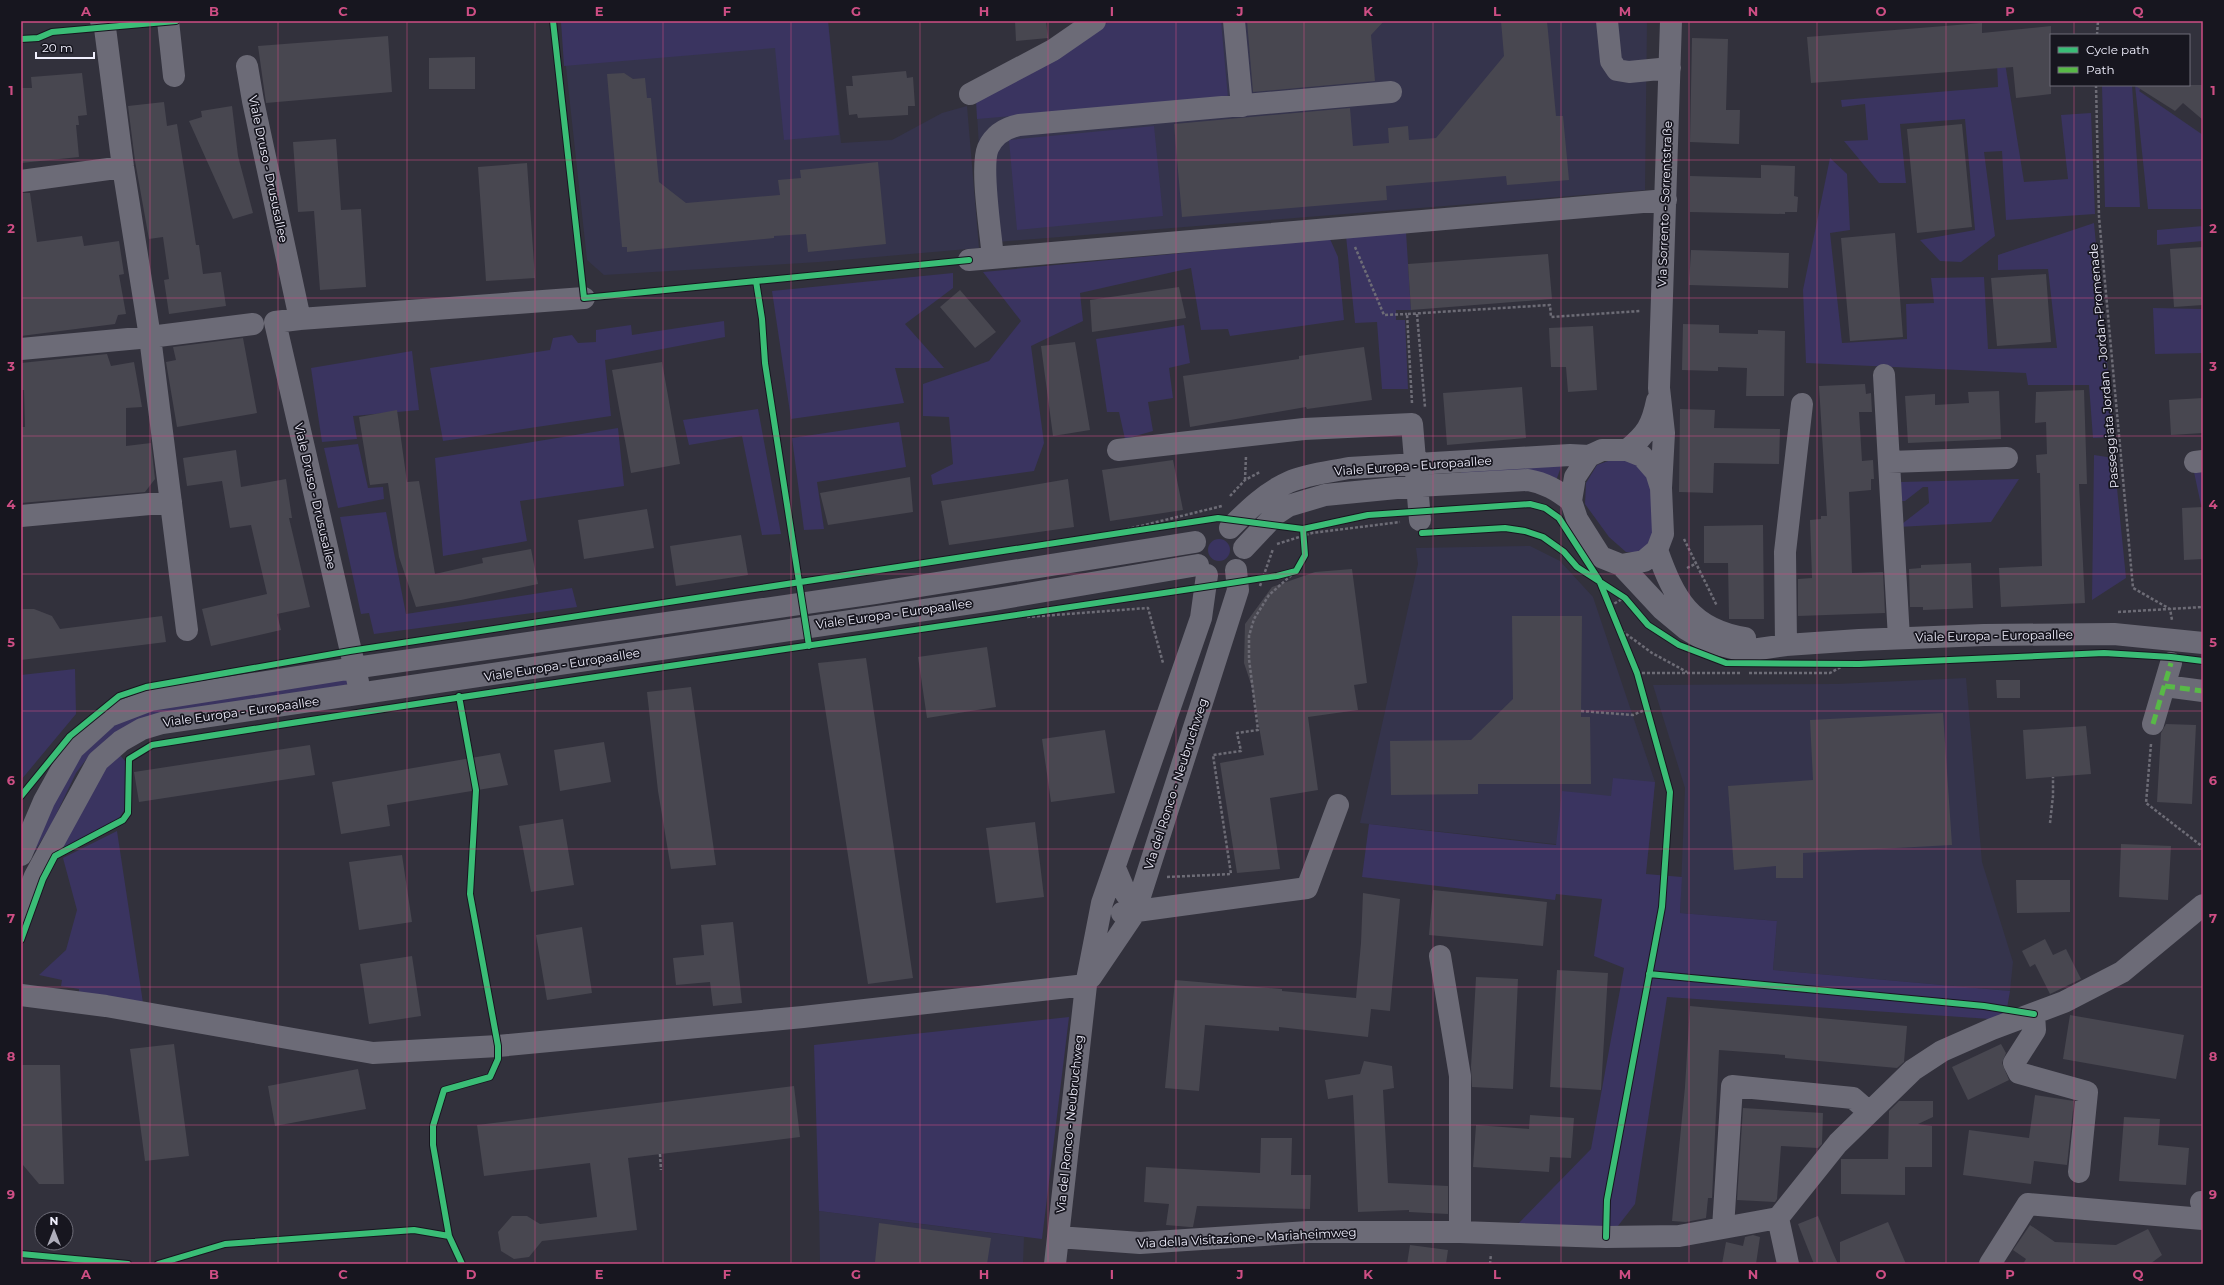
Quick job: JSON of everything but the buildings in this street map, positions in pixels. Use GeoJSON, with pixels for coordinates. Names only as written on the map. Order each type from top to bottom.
{"type":"FeatureCollection","features":[{"type":"Feature","properties":{"kind":"street"},"geometry":{"type":"LineString","coordinates":[[101,21],[105,28],[123,167],[150,338],[187,630]]}},
{"type":"Feature","properties":{"kind":"street"},"geometry":{"type":"LineString","coordinates":[[168,21],[174,76]]}},
{"type":"Feature","properties":{"kind":"street"},"geometry":{"type":"LineString","coordinates":[[970,94],[1053,50],[1095,21]]}},
{"type":"Feature","properties":{"kind":"street"},"geometry":{"type":"LineString","coordinates":[[1234,21],[1242,106]]}},
{"type":"Feature","properties":{"kind":"street"},"geometry":{"type":"LineString","coordinates":[[1607,21],[1611,61],[1617,70],[1629,72],[1670,68]]}},
{"type":"Feature","properties":{"kind":"street","name":"Via Sorrento - Sorrentstraße"},"geometry":{"type":"LineString","coordinates":[[1657,550],[1663,534],[1658,480],[1664,433],[1659,388],[1671,21]]}},
{"type":"Feature","properties":{"kind":"street","name":"Viale Druso - Drususallee"},"geometry":{"type":"LineString","coordinates":[[247,66],[253,101],[300,318]]}},
{"type":"Feature","properties":{"kind":"street"},"geometry":{"type":"LineString","coordinates":[[993,258],[985,163],[988,148],[1005,128],[1019,124],[1391,92]]}},
{"type":"Feature","properties":{"kind":"street"},"geometry":{"type":"LineString","coordinates":[[21,181],[123,167]]}},
{"type":"Feature","properties":{"kind":"street"},"geometry":{"type":"LineString","coordinates":[[970,260],[1666,200]]}},
{"type":"Feature","properties":{"kind":"street","name":"Viale Druso - Drususallee"},"geometry":{"type":"LineString","coordinates":[[361,694],[275,322],[300,318],[584,298]]}},
{"type":"Feature","properties":{"kind":"street"},"geometry":{"type":"LineString","coordinates":[[21,349],[150,338],[253,324]]}},
{"type":"Feature","properties":{"kind":"street"},"geometry":{"type":"LineString","coordinates":[[1884,375],[1900,638]]}},
{"type":"Feature","properties":{"kind":"street","name":"Via Sorrento - Sorrentstraße"},"geometry":{"type":"LineString","coordinates":[[1627,450],[1642,438],[1653,422],[1659,388]]}},
{"type":"Feature","properties":{"kind":"street"},"geometry":{"type":"LineString","coordinates":[[1786,645],[1785,552],[1802,404]]}},
{"type":"Feature","properties":{"kind":"street"},"geometry":{"type":"LineString","coordinates":[[1118,450],[1304,429],[1412,424],[1420,520]]}},
{"type":"Feature","properties":{"kind":"street"},"geometry":{"type":"LineString","coordinates":[[1657,550],[1644,561],[1621,565],[1601,557],[1577,519],[1571,501],[1575,477],[1589,456],[1602,450],[1627,450],[1642,456],[1658,480]]}},
{"type":"Feature","properties":{"kind":"street","name":"Viale Europa - Europaallee"},"geometry":{"type":"LineString","coordinates":[[22,906],[35,876],[85,782],[98,762],[120,741],[142,729],[162,723],[1202,570],[1223,577],[1245,575],[1243,560],[1244,548],[1276,514],[1304,500],[1350,492],[1416,476],[1570,455],[1589,456]]}},
{"type":"Feature","properties":{"kind":"street"},"geometry":{"type":"LineString","coordinates":[[1889,462],[2007,458]]}},
{"type":"Feature","properties":{"kind":"street","name":"Viale Europa - Europaallee"},"geometry":{"type":"LineString","coordinates":[[1230,528],[1265,496],[1289,482],[1315,474],[1349,468],[1416,476],[1528,480],[1543,483],[1559,491],[1571,501]]}},
{"type":"Feature","properties":{"kind":"street"},"geometry":{"type":"LineString","coordinates":[[21,516],[171,502]]}},
{"type":"Feature","properties":{"kind":"street"},"geometry":{"type":"LineString","coordinates":[[1202,570],[1194,553],[1195,542],[1204,531],[1217,526],[1230,528],[1239,536],[1244,548]]}},
{"type":"Feature","properties":{"kind":"street","name":"Viale Europa - Europaallee"},"geometry":{"type":"LineString","coordinates":[[21,855],[44,801],[73,749],[109,716],[151,700],[354,668],[875,593],[1195,542]]}},
{"type":"Feature","properties":{"kind":"street","name":"Viale Europa - Europaallee"},"geometry":{"type":"LineString","coordinates":[[1657,550],[1667,578],[1680,603],[1702,622],[1733,636],[1786,645]]}},
{"type":"Feature","properties":{"kind":"street","name":"Viale Europa - Europaallee"},"geometry":{"type":"LineString","coordinates":[[1621,565],[1662,609],[1686,629],[1708,642],[1745,651],[1786,645],[1900,638],[1991,635],[2114,634],[2203,643]]}},
{"type":"Feature","properties":{"kind":"street","name":"Via del Ronco - Neubruchweg"},"geometry":{"type":"LineString","coordinates":[[1055,1264],[1086,985],[1102,903],[1201,618],[1202,570]]}},
{"type":"Feature","properties":{"kind":"street","name":"Via del Ronco - Neubruchweg"},"geometry":{"type":"LineString","coordinates":[[1086,985],[1137,905],[1238,590],[1245,575]]}},
{"type":"Feature","properties":{"kind":"street"},"geometry":{"type":"LineString","coordinates":[[2153,724],[2171,663]]}},
{"type":"Feature","properties":{"kind":"street"},"geometry":{"type":"LineString","coordinates":[[2165,686],[2203,691]]}},
{"type":"Feature","properties":{"kind":"street"},"geometry":{"type":"LineString","coordinates":[[1098,922],[1137,905],[1307,888],[1338,805]]}},
{"type":"Feature","properties":{"kind":"street"},"geometry":{"type":"LineString","coordinates":[[1115,868],[1126,894],[1137,905]]}},
{"type":"Feature","properties":{"kind":"street"},"geometry":{"type":"LineString","coordinates":[[1788,1264],[1778,1218],[1838,1143],[1914,1070],[1942,1051],[1992,1029],[2034,1014],[2088,990],[2122,972],[2203,905]]}},
{"type":"Feature","properties":{"kind":"street"},"geometry":{"type":"LineString","coordinates":[[1440,956],[1460,1076],[1460,1232]]}},
{"type":"Feature","properties":{"kind":"street"},"geometry":{"type":"LineString","coordinates":[[21,995],[106,1006],[373,1053],[498,1046],[803,1017],[1086,985]]}},
{"type":"Feature","properties":{"kind":"street"},"geometry":{"type":"LineString","coordinates":[[2034,1014],[2035,1030],[2014,1063],[2018,1073],[2086,1092],[2079,1172]]}},
{"type":"Feature","properties":{"kind":"street"},"geometry":{"type":"LineString","coordinates":[[1723,1228],[1732,1086],[1853,1098],[1870,1112]]}},
{"type":"Feature","properties":{"kind":"street"},"geometry":{"type":"LineString","coordinates":[[1990,1264],[2028,1204],[2202,1208]]}},
{"type":"Feature","properties":{"kind":"street","name":"Via della Visitazione - Mariaheimweg"},"geometry":{"type":"LineString","coordinates":[[1058,1237],[1140,1243],[1308,1232],[1460,1232],[1606,1237],[1679,1236],[1778,1218]]}},
{"type":"Feature","properties":{"kind":"path"},"geometry":{"type":"LineString","coordinates":[[2097,34],[2098,21]]}},
{"type":"Feature","properties":{"kind":"path"},"geometry":{"type":"LineString","coordinates":[[1350,228],[1351,237],[1384,315],[1550,305],[1551,317],[1661,310]]}},
{"type":"Feature","properties":{"kind":"path"},"geometry":{"type":"LineString","coordinates":[[1407,314],[1412,424]]}},
{"type":"Feature","properties":{"kind":"path"},"geometry":{"type":"LineString","coordinates":[[1417,314],[1418,326]]}},
{"type":"Feature","properties":{"kind":"path"},"geometry":{"type":"LineString","coordinates":[[1257,593],[1275,545],[1312,533],[1420,520]]}},
{"type":"Feature","properties":{"kind":"path"},"geometry":{"type":"LineString","coordinates":[[1104,535],[1180,524]]}},
{"type":"Feature","properties":{"kind":"path"},"geometry":{"type":"LineString","coordinates":[[1304,542],[1303,529],[1317,524]]}},
{"type":"Feature","properties":{"kind":"path"},"geometry":{"type":"LineString","coordinates":[[1683,537],[1720,612]]}},
{"type":"Feature","properties":{"kind":"path"},"geometry":{"type":"LineString","coordinates":[[1283,574],[1297,568]]}},
{"type":"Feature","properties":{"kind":"path"},"geometry":{"type":"LineString","coordinates":[[1168,870],[1165,877],[1172,879],[1230,874],[1213,755],[1241,750],[1237,733],[1258,730],[1249,658],[1249,636],[1254,619],[1269,595],[1297,568]]}},
{"type":"Feature","properties":{"kind":"path"},"geometry":{"type":"LineString","coordinates":[[1245,575],[1269,577]]}},
{"type":"Feature","properties":{"kind":"path"},"geometry":{"type":"LineString","coordinates":[[1618,593],[1630,603]]}},
{"type":"Feature","properties":{"kind":"path"},"geometry":{"type":"LineString","coordinates":[[1607,600],[1613,613]]}},
{"type":"Feature","properties":{"kind":"path"},"geometry":{"type":"LineString","coordinates":[[1018,615],[1081,606]]}},
{"type":"Feature","properties":{"kind":"path"},"geometry":{"type":"LineString","coordinates":[[1026,617],[1148,608],[1163,666]]}},
{"type":"Feature","properties":{"kind":"path"},"geometry":{"type":"LineString","coordinates":[[1616,621],[1624,641]]}},
{"type":"Feature","properties":{"kind":"path"},"geometry":{"type":"LineString","coordinates":[[1618,628],[1652,653],[1688,673]]}},
{"type":"Feature","properties":{"kind":"path"},"geometry":{"type":"LineString","coordinates":[[1830,664],[1852,664]]}},
{"type":"Feature","properties":{"kind":"path"},"geometry":{"type":"LineString","coordinates":[[1634,666],[1639,680]]}},
{"type":"Feature","properties":{"kind":"path"},"geometry":{"type":"LineString","coordinates":[[1645,702],[1649,716]]}},
{"type":"Feature","properties":{"kind":"path"},"geometry":{"type":"LineString","coordinates":[[1581,711],[1633,715],[1647,709]]}},
{"type":"Feature","properties":{"kind":"path"},"geometry":{"type":"LineString","coordinates":[[2153,724],[2146,803],[2203,847]]}},
{"type":"Feature","properties":{"kind":"path"},"geometry":{"type":"LineString","coordinates":[[2050,823],[2053,796],[2053,777]]}},
{"type":"Feature","properties":{"kind":"path"},"geometry":{"type":"LineString","coordinates":[[660,1154],[661,1170]]}},
{"type":"Feature","properties":{"kind":"shaded area"},"geometry":{"type":"Polygon","coordinates":[[[561,21],[828,21],[841,143],[892,140],[942,113],[967,106],[979,248],[819,262],[604,275],[587,260],[561,21]]]}},
{"type":"Feature","properties":{"kind":"shaded area"},"geometry":{"type":"Polygon","coordinates":[[[561,21],[828,21],[839,135],[784,140],[775,48],[564,66],[561,21]]]}},
{"type":"Feature","properties":{"kind":"shaded area"},"geometry":{"type":"Polygon","coordinates":[[[1136,21],[1647,21],[1645,190],[985,243],[976,98],[1136,21]]]}},
{"type":"Feature","properties":{"kind":"shaded area"},"geometry":{"type":"Polygon","coordinates":[[[1136,21],[1221,21],[1228,98],[977,119],[976,98],[1107,23],[1136,21]]]}},
{"type":"Feature","properties":{"kind":"shaded area"},"geometry":{"type":"Polygon","coordinates":[[[1997,62],[2005,63],[2024,182],[2068,179],[2061,115],[2091,113],[2095,214],[2006,220],[2002,151],[1984,152],[1995,236],[1961,262],[1940,261],[1920,240],[1975,230],[1965,119],[1900,124],[1906,183],[1879,183],[1844,141],[1868,140],[1865,104],[1842,107],[1841,100],[1998,87],[1997,62]]]}},
{"type":"Feature","properties":{"kind":"shaded area"},"geometry":{"type":"Polygon","coordinates":[[[2102,86],[2132,86],[2140,207],[2105,207],[2102,86]]]}},
{"type":"Feature","properties":{"kind":"shaded area"},"geometry":{"type":"Polygon","coordinates":[[[2135,86],[2143,86],[2139,91],[2203,135],[2203,209],[2148,209],[2135,86]]]}},
{"type":"Feature","properties":{"kind":"shaded area"},"geometry":{"type":"Polygon","coordinates":[[[1154,126],[1163,216],[1017,230],[1009,140],[1154,126]]]}},
{"type":"Feature","properties":{"kind":"shaded area"},"geometry":{"type":"Polygon","coordinates":[[[1830,158],[1847,174],[1850,230],[1830,233],[1842,343],[1907,339],[1906,304],[1934,303],[1931,278],[1984,277],[1988,349],[2057,348],[2048,269],[1998,270],[1998,255],[2094,223],[2114,437],[2093,438],[2089,385],[2028,385],[2026,373],[1806,363],[1803,290],[1830,158]]]}},
{"type":"Feature","properties":{"kind":"shaded area"},"geometry":{"type":"Polygon","coordinates":[[[2203,226],[2203,241],[2157,245],[2157,230],[2203,226]]]}},
{"type":"Feature","properties":{"kind":"shaded area"},"geometry":{"type":"Polygon","coordinates":[[[1406,232],[1411,310],[1396,310],[1396,320],[1405,320],[1408,389],[1382,389],[1377,322],[1355,323],[1346,236],[1406,232]]]}},
{"type":"Feature","properties":{"kind":"shaded area"},"geometry":{"type":"Polygon","coordinates":[[[1330,239],[1338,257],[1344,320],[1230,336],[1228,329],[1201,330],[1191,268],[1080,293],[1083,321],[1031,346],[1044,443],[1034,471],[933,485],[931,475],[953,464],[949,417],[923,416],[923,384],[989,361],[1021,321],[983,272],[1330,239]]]}},
{"type":"Feature","properties":{"kind":"shaded area"},"geometry":{"type":"Polygon","coordinates":[[[953,273],[953,288],[905,324],[944,368],[895,368],[904,403],[791,419],[772,291],[953,273]]]}},
{"type":"Feature","properties":{"kind":"shaded area"},"geometry":{"type":"Polygon","coordinates":[[[2153,308],[2203,309],[2203,353],[2155,354],[2153,308]]]}},
{"type":"Feature","properties":{"kind":"shaded area"},"geometry":{"type":"Polygon","coordinates":[[[724,321],[725,337],[605,360],[611,416],[443,441],[430,368],[550,350],[553,338],[572,335],[578,343],[596,342],[596,330],[631,325],[632,335],[724,321]]]}},
{"type":"Feature","properties":{"kind":"shaded area"},"geometry":{"type":"Polygon","coordinates":[[[1184,325],[1190,363],[1169,368],[1173,398],[1148,402],[1153,431],[1125,439],[1119,412],[1107,412],[1096,339],[1184,325]]]}},
{"type":"Feature","properties":{"kind":"shaded area"},"geometry":{"type":"Polygon","coordinates":[[[412,351],[419,410],[353,416],[357,439],[322,442],[311,368],[412,351]]]}},
{"type":"Feature","properties":{"kind":"shaded area"},"geometry":{"type":"Polygon","coordinates":[[[758,409],[781,534],[762,535],[742,436],[689,445],[683,420],[758,409]]]}},
{"type":"Feature","properties":{"kind":"shaded area"},"geometry":{"type":"Polygon","coordinates":[[[899,422],[906,467],[817,482],[824,529],[804,530],[792,438],[899,422]]]}},
{"type":"Feature","properties":{"kind":"shaded area"},"geometry":{"type":"Polygon","coordinates":[[[618,428],[624,486],[520,501],[527,541],[443,556],[435,458],[618,428]]]}},
{"type":"Feature","properties":{"kind":"shaded area"},"geometry":{"type":"Polygon","coordinates":[[[358,444],[368,488],[383,487],[384,499],[338,508],[324,448],[358,444]]]}},
{"type":"Feature","properties":{"kind":"shaded area"},"geometry":{"type":"Polygon","coordinates":[[[2094,455],[2114,458],[2126,578],[2092,600],[2094,455]]]}},
{"type":"Feature","properties":{"kind":"shaded area"},"geometry":{"type":"Polygon","coordinates":[[[1611,460],[1630,460],[1640,465],[1647,473],[1651,484],[1655,510],[1653,535],[1651,545],[1639,552],[1626,552],[1609,537],[1585,504],[1586,483],[1597,465],[1611,460]]]}},
{"type":"Feature","properties":{"kind":"shaded area"},"geometry":{"type":"Polygon","coordinates":[[[1562,464],[1556,481],[1461,473],[1463,469],[1562,464]]]}},
{"type":"Feature","properties":{"kind":"shaded area"},"geometry":{"type":"Polygon","coordinates":[[[2203,471],[2203,505],[2201,505],[2194,472],[2203,471]]]}},
{"type":"Feature","properties":{"kind":"shaded area"},"geometry":{"type":"Polygon","coordinates":[[[2019,479],[1991,522],[1898,527],[1929,503],[1928,487],[1923,487],[1905,501],[1901,501],[1901,482],[2019,479]]]}},
{"type":"Feature","properties":{"kind":"shaded area"},"geometry":{"type":"Polygon","coordinates":[[[386,512],[406,614],[572,588],[577,607],[374,634],[369,613],[361,614],[340,517],[386,512]]]}},
{"type":"Feature","properties":{"kind":"shaded area"},"geometry":{"type":"Polygon","coordinates":[[[1219,539],[1227,542],[1230,550],[1227,558],[1219,561],[1211,558],[1208,550],[1211,542],[1219,539]]]}},
{"type":"Feature","properties":{"kind":"shaded area"},"geometry":{"type":"Polygon","coordinates":[[[1530,546],[1560,561],[1593,597],[1655,782],[1648,854],[1360,823],[1418,564],[1416,548],[1530,546]]]}},
{"type":"Feature","properties":{"kind":"shaded area"},"geometry":{"type":"Polygon","coordinates":[[[75,669],[76,714],[21,780],[21,675],[75,669]]]}},
{"type":"Feature","properties":{"kind":"shaded area"},"geometry":{"type":"Polygon","coordinates":[[[348,678],[349,684],[328,690],[146,717],[91,753],[76,773],[51,825],[28,862],[69,768],[112,724],[144,710],[348,678]]]}},
{"type":"Feature","properties":{"kind":"shaded area"},"geometry":{"type":"Polygon","coordinates":[[[1966,678],[1982,862],[2013,962],[2010,991],[1773,970],[1777,921],[1680,913],[1685,788],[1653,685],[1837,684],[1966,678]]]}},
{"type":"Feature","properties":{"kind":"shaded area"},"geometry":{"type":"Polygon","coordinates":[[[119,754],[125,761],[126,807],[118,820],[61,850],[104,767],[119,754]]]}},
{"type":"Feature","properties":{"kind":"shaded area"},"geometry":{"type":"Polygon","coordinates":[[[1613,778],[1655,782],[1646,874],[1682,877],[1680,913],[1777,921],[1773,970],[2010,991],[2005,1020],[1667,997],[1635,1204],[1614,1231],[1515,1227],[1591,1149],[1624,968],[1594,956],[1602,899],[1556,894],[1555,900],[1362,877],[1369,824],[1556,845],[1562,791],[1611,796],[1613,778]]]}},
{"type":"Feature","properties":{"kind":"shaded area"},"geometry":{"type":"Polygon","coordinates":[[[117,831],[143,1003],[79,992],[79,989],[61,986],[62,980],[39,975],[66,950],[77,910],[63,858],[117,831]]]}},
{"type":"Feature","properties":{"kind":"shaded area"},"geometry":{"type":"Polygon","coordinates":[[[1069,1017],[1042,1239],[819,1211],[814,1045],[1069,1017]]]}},
{"type":"Feature","properties":{"kind":"shaded area"},"geometry":{"type":"Polygon","coordinates":[[[819,1211],[1024,1237],[1023,1264],[820,1264],[819,1211]]]}},
{"type":"Feature","properties":{"kind":"marked path"},"geometry":{"type":"LineString","coordinates":[[2153,724],[2171,663]]}},
{"type":"Feature","properties":{"kind":"marked path"},"geometry":{"type":"LineString","coordinates":[[2165,686],[2203,691]]}},
{"type":"Feature","properties":{"kind":"cycle path"},"geometry":{"type":"LineString","coordinates":[[21,39],[38,38],[52,32],[176,21]]}},
{"type":"Feature","properties":{"kind":"cycle path"},"geometry":{"type":"LineString","coordinates":[[553,21],[584,298],[969,260]]}},
{"type":"Feature","properties":{"kind":"cycle path"},"geometry":{"type":"LineString","coordinates":[[756,281],[762,319],[765,363],[809,646]]}},
{"type":"Feature","properties":{"kind":"cycle path"},"geometry":{"type":"LineString","coordinates":[[21,796],[70,736],[119,696],[146,687],[350,651],[1218,518],[1303,529],[1368,515],[1530,504],[1545,508],[1559,518],[1599,580],[1637,673],[1670,792],[1662,907],[1607,1200],[1606,1237]]}},
{"type":"Feature","properties":{"kind":"cycle path"},"geometry":{"type":"LineString","coordinates":[[1422,533],[1505,528],[1525,531],[1543,537],[1564,552],[1577,567],[1625,598],[1648,625],[1679,645],[1726,663],[1859,664],[2104,653],[2171,657],[2203,661]]}},
{"type":"Feature","properties":{"kind":"cycle path"},"geometry":{"type":"LineString","coordinates":[[21,940],[43,879],[55,856],[123,820],[128,813],[129,759],[152,745],[433,701],[1277,576],[1296,571],[1305,555],[1303,529]]}},
{"type":"Feature","properties":{"kind":"cycle path"},"geometry":{"type":"LineString","coordinates":[[459,696],[476,790],[470,894],[498,1046],[498,1059],[490,1077],[444,1090],[433,1126],[433,1145],[449,1236],[462,1264]]}},
{"type":"Feature","properties":{"kind":"cycle path"},"geometry":{"type":"LineString","coordinates":[[1649,974],[1984,1006],[2034,1014]]}},
{"type":"Feature","properties":{"kind":"cycle path"},"geometry":{"type":"LineString","coordinates":[[158,1264],[225,1244],[414,1230],[449,1236]]}},
{"type":"Feature","properties":{"kind":"cycle path"},"geometry":{"type":"LineString","coordinates":[[21,1254],[128,1264]]}}]}
